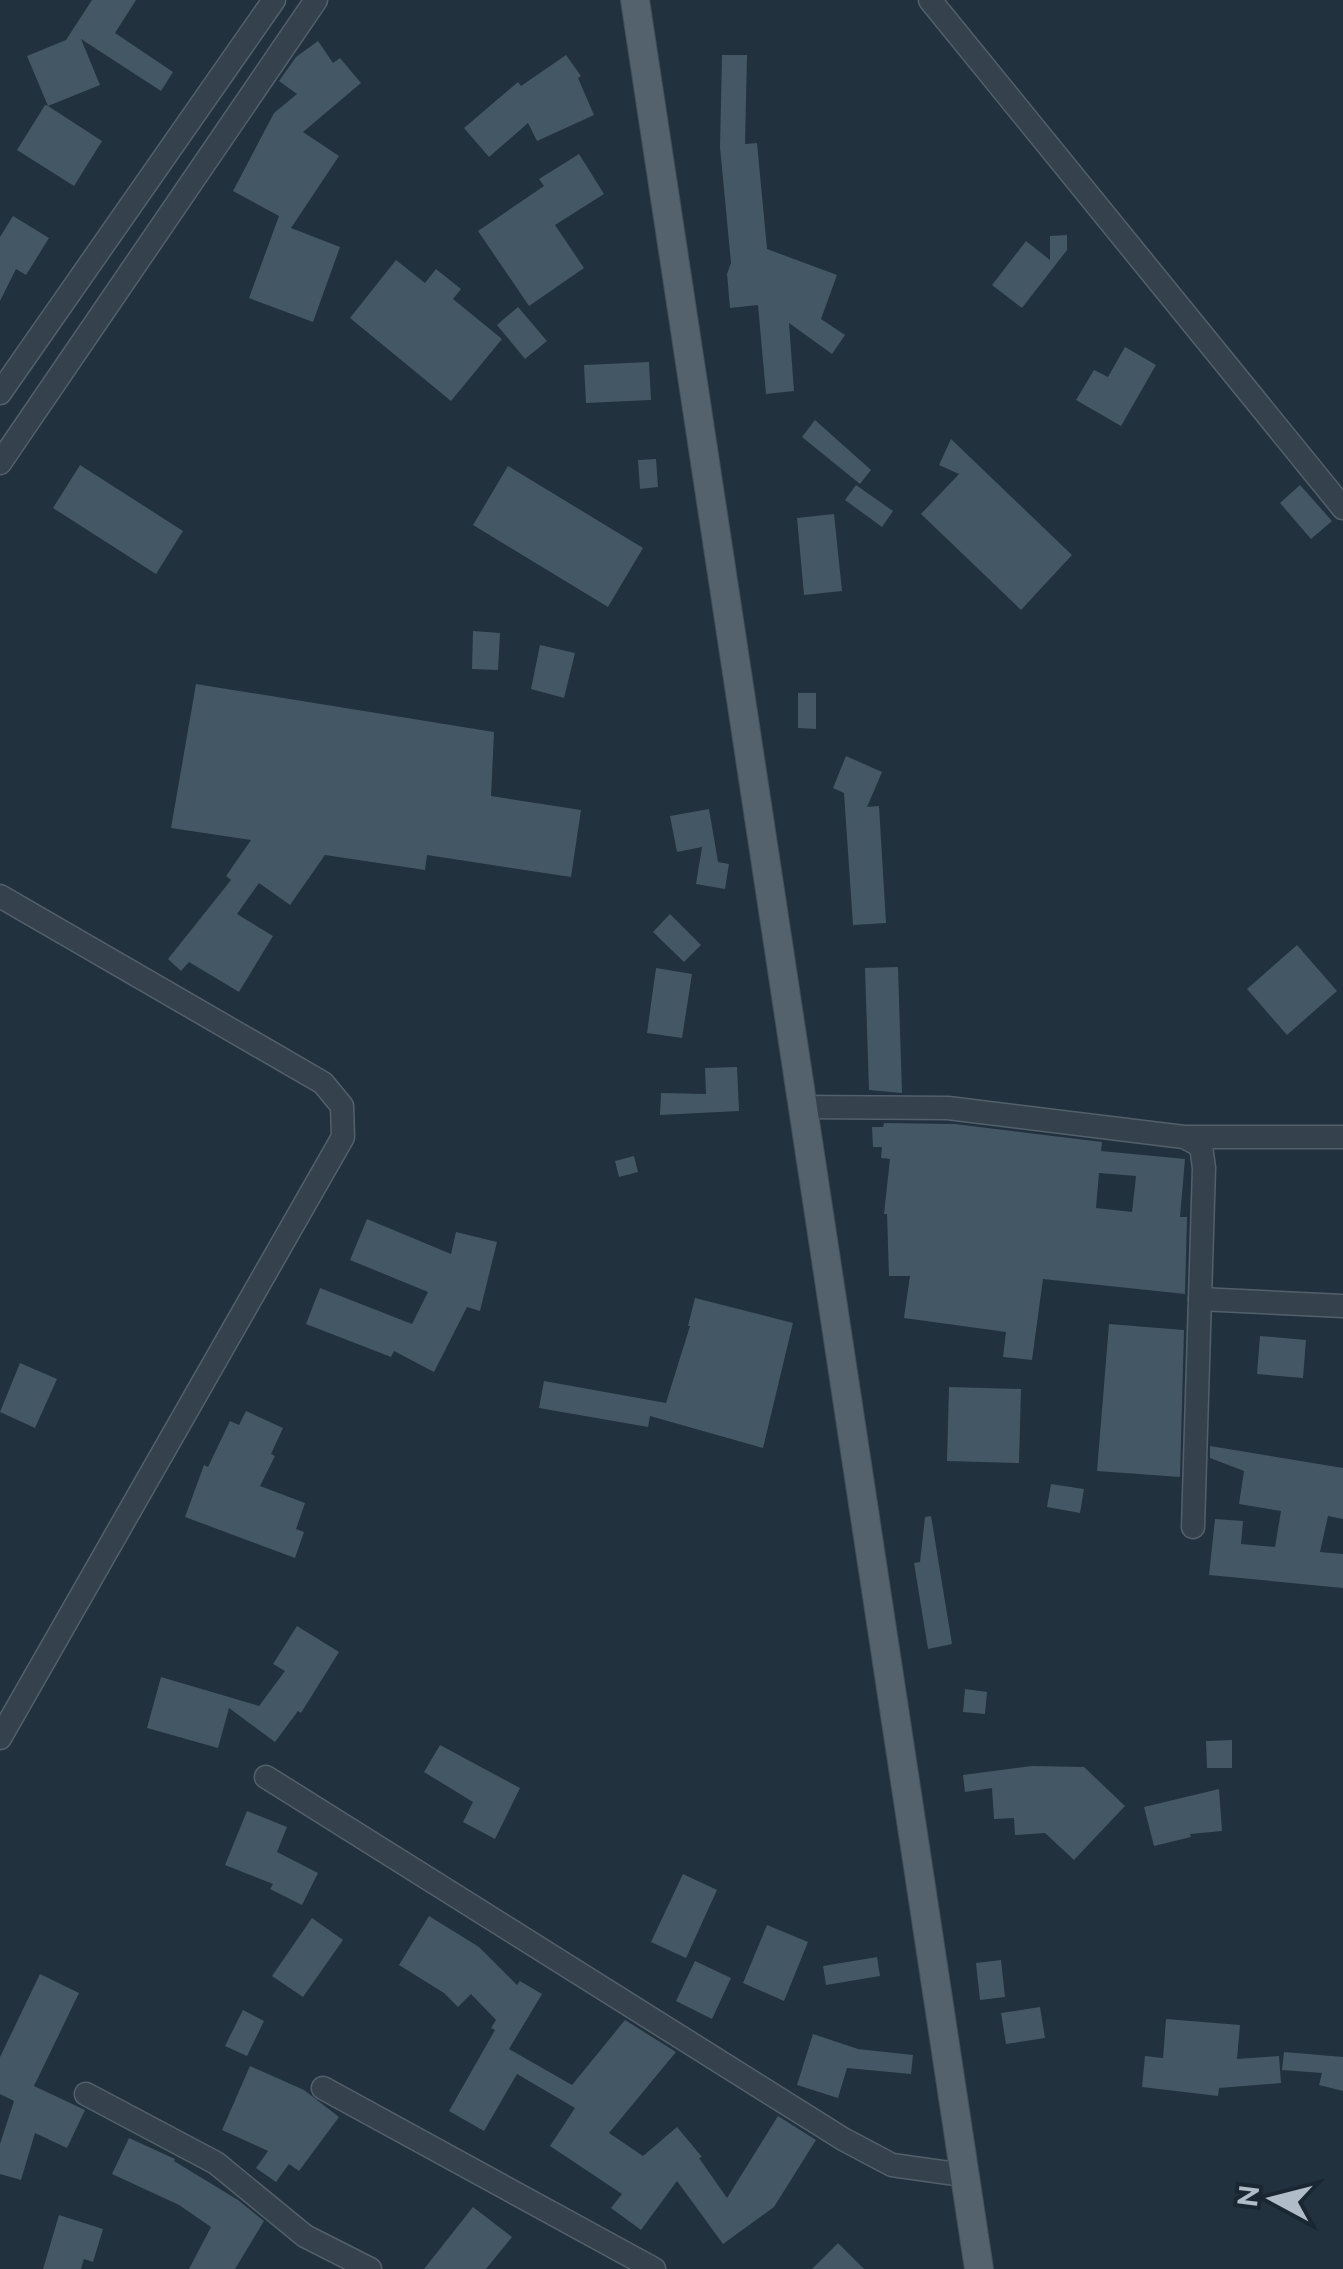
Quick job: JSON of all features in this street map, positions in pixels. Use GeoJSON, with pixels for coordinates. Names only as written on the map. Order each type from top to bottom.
{"type":"FeatureCollection","features":[{"type":"Feature","properties":{"kind":"main road"},"geometry":{"type":"LineString","coordinates":[[636,0],[980,2269]]}},
{"type":"Feature","properties":{"kind":"street"},"geometry":{"type":"LineString","coordinates":[[0,393],[274,0]]}},
{"type":"Feature","properties":{"kind":"street"},"geometry":{"type":"LineString","coordinates":[[0,464],[316,0]]}},
{"type":"Feature","properties":{"kind":"street"},"geometry":{"type":"LineString","coordinates":[[930,0],[1343,508]]}},
{"type":"Feature","properties":{"kind":"street"},"geometry":{"type":"LineString","coordinates":[[0,896],[323,1083],[342,1106],[342,1138],[0,1738]]}},
{"type":"Feature","properties":{"kind":"street"},"geometry":{"type":"LineString","coordinates":[[802,1108],[948,1108],[1184,1137],[1343,1137]]}},
{"type":"Feature","properties":{"kind":"street"},"geometry":{"type":"LineString","coordinates":[[1184,1137],[1201,1146],[1204,1168],[1194,1527]]}},
{"type":"Feature","properties":{"kind":"street"},"geometry":{"type":"LineString","coordinates":[[1200,1299],[1343,1306]]}},
{"type":"Feature","properties":{"kind":"street"},"geometry":{"type":"LineString","coordinates":[[266,1777],[843,2138],[892,2164],[963,2175]]}},
{"type":"Feature","properties":{"kind":"street"},"geometry":{"type":"LineString","coordinates":[[323,2088],[654,2269]]}},
{"type":"Feature","properties":{"kind":"street"},"geometry":{"type":"LineString","coordinates":[[86,2094],[216,2163],[305,2236],[370,2269]]}},
{"type":"Feature","properties":{"kind":"building"},"geometry":{"type":"Polygon","coordinates":[[[92,0],[136,0],[115,33],[173,72],[161,91],[81,39],[100,85],[48,106],[27,56],[66,40],[92,0]]]}},
{"type":"Feature","properties":{"kind":"building"},"geometry":{"type":"Polygon","coordinates":[[[318,41],[333,63],[340,58],[361,83],[303,132],[339,156],[291,228],[340,247],[313,322],[249,298],[279,216],[233,191],[274,113],[297,94],[279,81],[296,57],[318,41]]]}},
{"type":"Feature","properties":{"kind":"building"},"geometry":{"type":"Polygon","coordinates":[[[566,55],[581,76],[578,78],[594,115],[537,141],[528,123],[489,157],[464,128],[518,82],[521,86],[566,55]]]}},
{"type":"Feature","properties":{"kind":"building"},"geometry":{"type":"Polygon","coordinates":[[[722,55],[747,55],[745,144],[757,143],[767,249],[837,275],[821,319],[845,335],[832,354],[789,323],[794,391],[766,394],[758,305],[730,308],[727,274],[731,263],[720,147],[722,55]]]}},
{"type":"Feature","properties":{"kind":"building"},"geometry":{"type":"Polygon","coordinates":[[[45,105],[102,141],[74,186],[17,150],[45,105]]]}},
{"type":"Feature","properties":{"kind":"building"},"geometry":{"type":"Polygon","coordinates":[[[579,154],[604,194],[555,225],[584,268],[529,306],[478,231],[544,186],[539,179],[579,154]]]}},
{"type":"Feature","properties":{"kind":"building"},"geometry":{"type":"Polygon","coordinates":[[[13,216],[49,238],[26,275],[16,269],[0,301],[0,237],[13,216]]]}},
{"type":"Feature","properties":{"kind":"building"},"geometry":{"type":"Polygon","coordinates":[[[1067,235],[1067,250],[1022,308],[992,285],[1026,241],[1050,260],[1050,236],[1067,235]]]}},
{"type":"Feature","properties":{"kind":"building"},"geometry":{"type":"Polygon","coordinates":[[[396,260],[425,283],[436,269],[461,289],[453,299],[502,339],[451,401],[350,318],[396,260]]]}},
{"type":"Feature","properties":{"kind":"building"},"geometry":{"type":"Polygon","coordinates":[[[518,307],[547,341],[525,359],[497,325],[518,307]]]}},
{"type":"Feature","properties":{"kind":"building"},"geometry":{"type":"Polygon","coordinates":[[[1125,347],[1156,365],[1121,426],[1076,400],[1094,370],[1108,377],[1125,347]]]}},
{"type":"Feature","properties":{"kind":"building"},"geometry":{"type":"Polygon","coordinates":[[[649,362],[651,400],[586,403],[584,365],[649,362]]]}},
{"type":"Feature","properties":{"kind":"building"},"geometry":{"type":"Polygon","coordinates":[[[815,420],[871,470],[860,484],[802,437],[815,420]]]}},
{"type":"Feature","properties":{"kind":"building"},"geometry":{"type":"Polygon","coordinates":[[[951,439],[1072,555],[1021,610],[921,514],[959,474],[939,465],[951,439]]]}},
{"type":"Feature","properties":{"kind":"building"},"geometry":{"type":"Polygon","coordinates":[[[656,459],[658,487],[640,489],[638,460],[656,459]]]}},
{"type":"Feature","properties":{"kind":"building"},"geometry":{"type":"Polygon","coordinates":[[[80,465],[183,531],[156,574],[53,508],[80,465]]]}},
{"type":"Feature","properties":{"kind":"building"},"geometry":{"type":"Polygon","coordinates":[[[508,466],[643,548],[608,607],[473,525],[508,466]]]}},
{"type":"Feature","properties":{"kind":"building"},"geometry":{"type":"Polygon","coordinates":[[[856,485],[893,511],[882,527],[845,500],[856,485]]]}},
{"type":"Feature","properties":{"kind":"building"},"geometry":{"type":"Polygon","coordinates":[[[1300,485],[1332,521],[1311,539],[1280,503],[1300,485]]]}},
{"type":"Feature","properties":{"kind":"building"},"geometry":{"type":"Polygon","coordinates":[[[834,514],[842,591],[804,595],[797,518],[834,514]]]}},
{"type":"Feature","properties":{"kind":"building"},"geometry":{"type":"Polygon","coordinates":[[[473,631],[500,633],[498,670],[472,669],[473,631]]]}},
{"type":"Feature","properties":{"kind":"building"},"geometry":{"type":"Polygon","coordinates":[[[540,645],[575,653],[564,698],[531,689],[540,645]]]}},
{"type":"Feature","properties":{"kind":"building"},"geometry":{"type":"Polygon","coordinates":[[[196,684],[494,732],[491,796],[581,810],[571,877],[427,855],[425,870],[325,855],[290,905],[259,883],[237,914],[273,936],[239,992],[189,962],[181,971],[168,959],[231,880],[226,876],[251,840],[171,828],[196,684]]]}},
{"type":"Feature","properties":{"kind":"building"},"geometry":{"type":"Polygon","coordinates":[[[798,693],[816,693],[816,729],[798,728],[798,693]]]}},
{"type":"Feature","properties":{"kind":"building"},"geometry":{"type":"Polygon","coordinates":[[[846,756],[882,772],[867,807],[879,806],[886,923],[853,925],[844,793],[833,788],[846,756]]]}},
{"type":"Feature","properties":{"kind":"building"},"geometry":{"type":"Polygon","coordinates":[[[709,809],[718,862],[729,864],[725,889],[696,884],[702,847],[677,852],[670,816],[709,809]]]}},
{"type":"Feature","properties":{"kind":"building"},"geometry":{"type":"Polygon","coordinates":[[[670,914],[701,945],[684,962],[653,932],[670,914]]]}},
{"type":"Feature","properties":{"kind":"building"},"geometry":{"type":"Polygon","coordinates":[[[1297,945],[1337,991],[1287,1035],[1247,989],[1297,945]]]}},
{"type":"Feature","properties":{"kind":"building"},"geometry":{"type":"Polygon","coordinates":[[[898,967],[902,1093],[869,1090],[865,968],[898,967]]]}},
{"type":"Feature","properties":{"kind":"building"},"geometry":{"type":"Polygon","coordinates":[[[656,968],[692,974],[682,1038],[647,1033],[656,968]]]}},
{"type":"Feature","properties":{"kind":"building"},"geometry":{"type":"Polygon","coordinates":[[[737,1067],[739,1111],[660,1115],[661,1093],[706,1094],[705,1068],[737,1067]]]}},
{"type":"Feature","properties":{"kind":"building"},"geometry":{"type":"Polygon","coordinates":[[[884,1123],[955,1124],[1102,1142],[1101,1151],[1185,1159],[1180,1217],[1187,1217],[1185,1294],[1043,1279],[1032,1360],[1003,1357],[1006,1332],[904,1318],[910,1276],[889,1276],[884,1214],[890,1159],[881,1158],[882,1147],[873,1147],[872,1127],[883,1127],[884,1123]],[[1099,1173],[1096,1208],[1132,1212],[1136,1176],[1099,1173]]]}},
{"type":"Feature","properties":{"kind":"building"},"geometry":{"type":"Polygon","coordinates":[[[634,1156],[638,1172],[619,1177],[615,1161],[634,1156]]]}},
{"type":"Feature","properties":{"kind":"building"},"geometry":{"type":"Polygon","coordinates":[[[367,1219],[451,1254],[456,1232],[497,1242],[480,1311],[467,1307],[434,1372],[394,1351],[391,1357],[306,1324],[320,1288],[412,1324],[428,1292],[350,1260],[367,1219]]]}},
{"type":"Feature","properties":{"kind":"building"},"geometry":{"type":"Polygon","coordinates":[[[695,1298],[793,1323],[763,1448],[650,1416],[648,1427],[539,1408],[544,1381],[666,1403],[695,1298]]]}},
{"type":"Feature","properties":{"kind":"building"},"geometry":{"type":"Polygon","coordinates":[[[1109,1324],[1184,1330],[1180,1477],[1097,1471],[1109,1324]]]}},
{"type":"Feature","properties":{"kind":"building"},"geometry":{"type":"Polygon","coordinates":[[[1260,1336],[1306,1340],[1303,1378],[1257,1374],[1260,1336]]]}},
{"type":"Feature","properties":{"kind":"building"},"geometry":{"type":"Polygon","coordinates":[[[20,1363],[57,1379],[35,1428],[0,1412],[20,1363]]]}},
{"type":"Feature","properties":{"kind":"building"},"geometry":{"type":"Polygon","coordinates":[[[949,1387],[1021,1389],[1019,1463],[947,1461],[949,1387]]]}},
{"type":"Feature","properties":{"kind":"building"},"geometry":{"type":"Polygon","coordinates":[[[246,1411],[283,1428],[260,1486],[305,1503],[296,1529],[304,1532],[295,1558],[185,1517],[204,1465],[208,1467],[230,1421],[239,1425],[246,1411]]]}},
{"type":"Feature","properties":{"kind":"building"},"geometry":{"type":"Polygon","coordinates":[[[1210,1446],[1343,1468],[1343,1519],[1328,1516],[1320,1552],[1343,1554],[1343,1588],[1209,1575],[1215,1519],[1243,1521],[1241,1544],[1275,1547],[1281,1511],[1239,1504],[1244,1471],[1210,1458],[1210,1446]]]}},
{"type":"Feature","properties":{"kind":"building"},"geometry":{"type":"Polygon","coordinates":[[[1051,1484],[1084,1489],[1080,1513],[1047,1507],[1051,1484]]]}},
{"type":"Feature","properties":{"kind":"building"},"geometry":{"type":"Polygon","coordinates":[[[931,1516],[952,1644],[928,1649],[914,1563],[920,1562],[925,1517],[931,1516]]]}},
{"type":"Feature","properties":{"kind":"building"},"geometry":{"type":"Polygon","coordinates":[[[297,1626],[339,1652],[301,1713],[298,1711],[275,1742],[229,1708],[218,1748],[147,1728],[161,1677],[259,1706],[285,1671],[273,1664],[297,1626]]]}},
{"type":"Feature","properties":{"kind":"building"},"geometry":{"type":"Polygon","coordinates":[[[965,1689],[987,1692],[985,1714],[963,1712],[965,1689]]]}},
{"type":"Feature","properties":{"kind":"building"},"geometry":{"type":"Polygon","coordinates":[[[1232,1740],[1232,1768],[1207,1768],[1206,1741],[1232,1740]]]}},
{"type":"Feature","properties":{"kind":"building"},"geometry":{"type":"Polygon","coordinates":[[[440,1745],[520,1788],[495,1839],[463,1822],[473,1802],[424,1772],[440,1745]]]}},
{"type":"Feature","properties":{"kind":"building"},"geometry":{"type":"Polygon","coordinates":[[[1032,1766],[1084,1767],[1125,1806],[1074,1860],[1045,1833],[1015,1835],[1014,1818],[994,1819],[992,1788],[965,1792],[963,1775],[1032,1766]]]}},
{"type":"Feature","properties":{"kind":"building"},"geometry":{"type":"Polygon","coordinates":[[[1219,1789],[1222,1831],[1190,1834],[1191,1837],[1154,1846],[1144,1807],[1219,1789]]]}},
{"type":"Feature","properties":{"kind":"building"},"geometry":{"type":"Polygon","coordinates":[[[247,1811],[287,1827],[277,1852],[318,1873],[302,1905],[270,1889],[273,1884],[225,1865],[247,1811]]]}},
{"type":"Feature","properties":{"kind":"building"},"geometry":{"type":"Polygon","coordinates":[[[683,1874],[717,1890],[686,1958],[651,1942],[683,1874]]]}},
{"type":"Feature","properties":{"kind":"building"},"geometry":{"type":"Polygon","coordinates":[[[429,1916],[479,1947],[517,1985],[520,1981],[542,1994],[509,2049],[572,2085],[625,2020],[676,2052],[609,2133],[643,2156],[677,2127],[702,2157],[699,2158],[727,2198],[778,2116],[816,2140],[774,2207],[723,2244],[677,2181],[641,2230],[611,2208],[622,2194],[550,2146],[575,2108],[517,2074],[484,2131],[449,2111],[495,2030],[491,2028],[496,2020],[471,1994],[458,2007],[444,1993],[399,1965],[429,1916]]]}},
{"type":"Feature","properties":{"kind":"building"},"geometry":{"type":"Polygon","coordinates":[[[312,1918],[343,1940],[303,1997],[272,1976],[312,1918]]]}},
{"type":"Feature","properties":{"kind":"building"},"geometry":{"type":"Polygon","coordinates":[[[767,1925],[808,1942],[784,2001],[743,1983],[767,1925]]]}},
{"type":"Feature","properties":{"kind":"building"},"geometry":{"type":"Polygon","coordinates":[[[877,1957],[880,1976],[826,1985],[823,1966],[877,1957]]]}},
{"type":"Feature","properties":{"kind":"building"},"geometry":{"type":"Polygon","coordinates":[[[1001,1960],[1005,1997],[980,2000],[976,1963],[1001,1960]]]}},
{"type":"Feature","properties":{"kind":"building"},"geometry":{"type":"Polygon","coordinates":[[[695,1961],[731,1978],[712,2019],[676,2001],[695,1961]]]}},
{"type":"Feature","properties":{"kind":"building"},"geometry":{"type":"Polygon","coordinates":[[[40,1974],[79,1993],[34,2086],[85,2110],[67,2148],[35,2133],[21,2180],[0,2174],[0,2144],[14,2101],[0,2094],[0,2057],[40,1974]]]}},
{"type":"Feature","properties":{"kind":"building"},"geometry":{"type":"Polygon","coordinates":[[[1040,2007],[1045,2038],[1006,2044],[1001,2013],[1040,2007]]]}},
{"type":"Feature","properties":{"kind":"building"},"geometry":{"type":"Polygon","coordinates":[[[243,2010],[264,2021],[247,2056],[225,2046],[243,2010]]]}},
{"type":"Feature","properties":{"kind":"building"},"geometry":{"type":"Polygon","coordinates":[[[1166,2019],[1240,2025],[1237,2059],[1279,2056],[1281,2083],[1219,2088],[1218,2096],[1142,2087],[1145,2056],[1163,2058],[1166,2019]]]}},
{"type":"Feature","properties":{"kind":"building"},"geometry":{"type":"Polygon","coordinates":[[[813,2034],[858,2049],[913,2055],[911,2074],[847,2068],[838,2098],[797,2085],[813,2034]]]}},
{"type":"Feature","properties":{"kind":"building"},"geometry":{"type":"Polygon","coordinates":[[[1284,2052],[1343,2057],[1343,2091],[1319,2085],[1322,2073],[1282,2070],[1284,2052]]]}},
{"type":"Feature","properties":{"kind":"building"},"geometry":{"type":"Polygon","coordinates":[[[250,2066],[304,2090],[339,2117],[299,2171],[289,2164],[276,2182],[256,2168],[268,2151],[222,2130],[250,2066]]]}},
{"type":"Feature","properties":{"kind":"building"},"geometry":{"type":"Polygon","coordinates":[[[129,2138],[175,2159],[264,2221],[235,2269],[189,2269],[211,2227],[179,2205],[112,2174],[129,2138]]]}},
{"type":"Feature","properties":{"kind":"building"},"geometry":{"type":"Polygon","coordinates":[[[473,2207],[512,2237],[486,2269],[424,2269],[473,2207]]]}},
{"type":"Feature","properties":{"kind":"building"},"geometry":{"type":"Polygon","coordinates":[[[59,2215],[103,2229],[93,2262],[84,2259],[81,2269],[43,2269],[59,2215]]]}},
{"type":"Feature","properties":{"kind":"building"},"geometry":{"type":"Polygon","coordinates":[[[838,2243],[864,2269],[812,2269],[838,2243]]]}}]}
